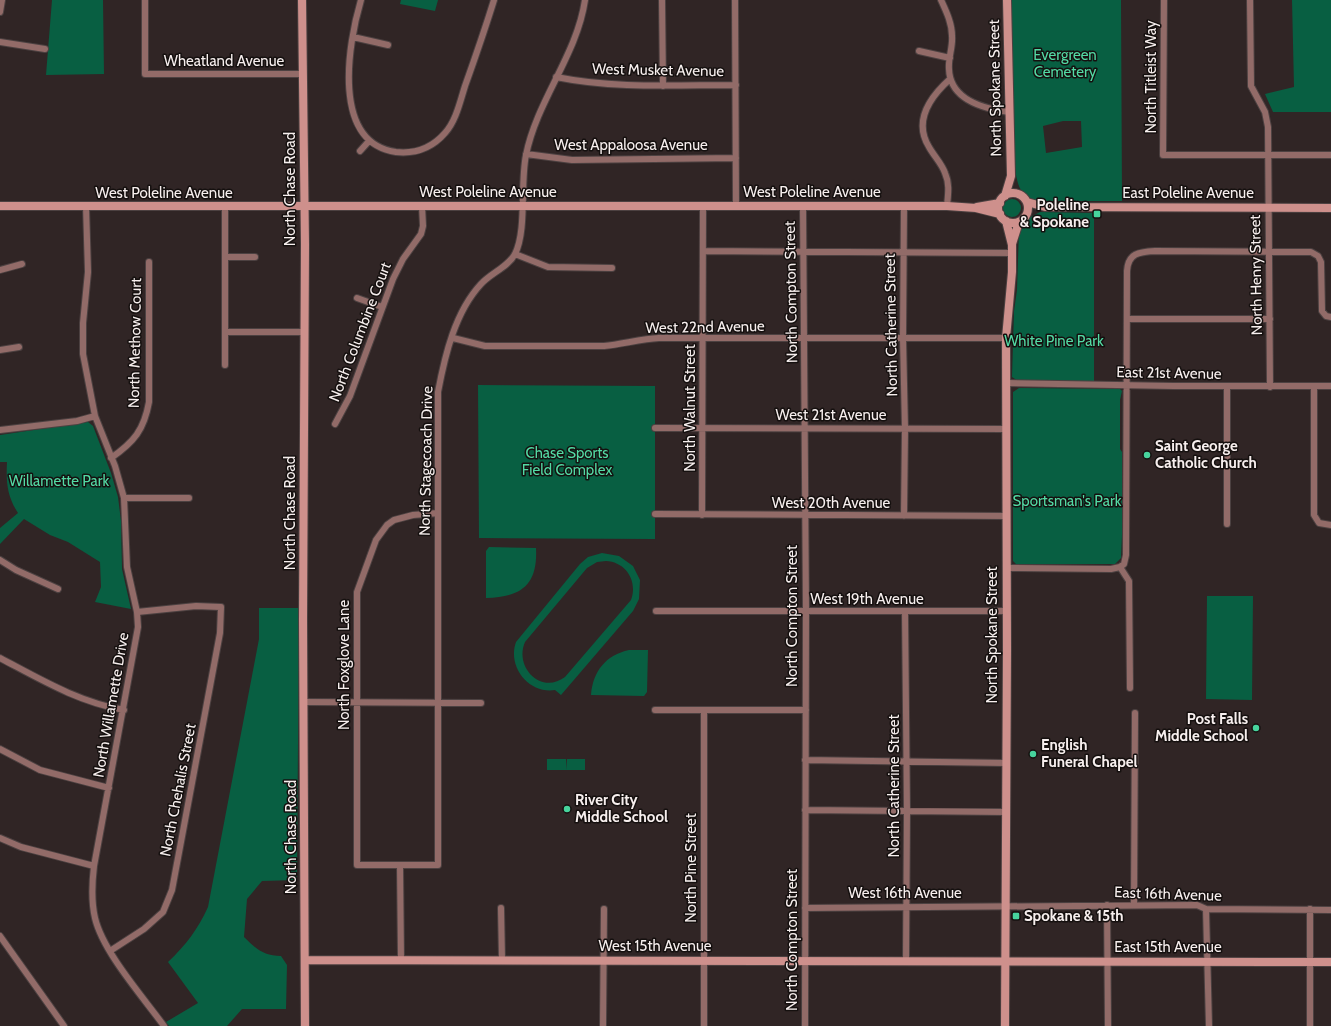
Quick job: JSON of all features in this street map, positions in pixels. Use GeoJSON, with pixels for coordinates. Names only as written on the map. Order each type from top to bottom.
{"type":"FeatureCollection","features":[{"type":"Feature","properties":{"kind":"street"},"geometry":{"type":"LineString","coordinates":[[0,12],[2,0]]}},
{"type":"Feature","properties":{"kind":"street","name":"Wheatland Avenue"},"geometry":{"type":"LineString","coordinates":[[145,0],[145,74],[303,74]]}},
{"type":"Feature","properties":{"kind":"street","name":"North Chase Road"},"geometry":{"type":"LineString","coordinates":[[302,0],[304,207],[305,1026]]}},
{"type":"Feature","properties":{"kind":"street"},"geometry":{"type":"LineString","coordinates":[[361,0],[353,37],[350,78],[352,110],[360,129],[369,140],[390,151],[411,152],[432,145],[445,133],[452,123],[494,0]]}},
{"type":"Feature","properties":{"kind":"street","name":"North Stagecoach Drive"},"geometry":{"type":"LineString","coordinates":[[400,865],[438,865],[438,392],[442,370],[452,338],[468,299],[482,283],[510,261],[515,254],[521,233],[522,178],[526,154],[536,120],[577,32],[585,0]]}},
{"type":"Feature","properties":{"kind":"street"},"geometry":{"type":"LineString","coordinates":[[662,0],[663,86]]}},
{"type":"Feature","properties":{"kind":"street"},"geometry":{"type":"LineString","coordinates":[[735,0],[736,206]]}},
{"type":"Feature","properties":{"kind":"street"},"geometry":{"type":"LineString","coordinates":[[941,0],[952,30],[950,79],[962,94],[982,108],[1009,112]]}},
{"type":"Feature","properties":{"kind":"street","name":"North Spokane Street"},"geometry":{"type":"LineString","coordinates":[[1003,199],[1011,176],[1007,0]]}},
{"type":"Feature","properties":{"kind":"street","name":"North Titleist Way"},"geometry":{"type":"LineString","coordinates":[[1164,0],[1163,155],[1269,155]]}},
{"type":"Feature","properties":{"kind":"street","name":"North Henry Street"},"geometry":{"type":"LineString","coordinates":[[1250,0],[1250,78],[1252,92],[1265,112],[1269,155],[1268,208],[1270,387]]}},
{"type":"Feature","properties":{"kind":"street"},"geometry":{"type":"LineString","coordinates":[[353,37],[388,45]]}},
{"type":"Feature","properties":{"kind":"street"},"geometry":{"type":"LineString","coordinates":[[0,42],[45,49]]}},
{"type":"Feature","properties":{"kind":"street"},"geometry":{"type":"LineString","coordinates":[[919,51],[950,58]]}},
{"type":"Feature","properties":{"kind":"street","name":"West Musket Avenue"},"geometry":{"type":"LineString","coordinates":[[556,77],[605,85],[663,86],[736,84]]}},
{"type":"Feature","properties":{"kind":"street"},"geometry":{"type":"LineString","coordinates":[[947,206],[949,190],[945,172],[924,139],[921,124],[925,108],[950,79]]}},
{"type":"Feature","properties":{"kind":"street"},"geometry":{"type":"LineString","coordinates":[[360,151],[369,140]]}},
{"type":"Feature","properties":{"kind":"street","name":"West Appaloosa Avenue"},"geometry":{"type":"LineString","coordinates":[[526,154],[572,160],[736,158]]}},
{"type":"Feature","properties":{"kind":"street"},"geometry":{"type":"LineString","coordinates":[[1269,155],[1331,155]]}},
{"type":"Feature","properties":{"kind":"street","name":"North Spokane Street"},"geometry":{"type":"LineString","coordinates":[[1011,176],[1020,195]]}},
{"type":"Feature","properties":{"kind":"street"},"geometry":{"type":"LineString","coordinates":[[1013,194],[1020,195],[1027,202],[1028,212],[1022,219],[1013,223],[1006,221],[1000,214],[1003,199],[1013,194]]}},
{"type":"Feature","properties":{"kind":"street","name":"West Poleline Avenue"},"geometry":{"type":"LineString","coordinates":[[976,208],[1003,199]]}},
{"type":"Feature","properties":{"kind":"street","name":"East Poleline Avenue"},"geometry":{"type":"LineString","coordinates":[[1027,202],[1045,207],[1331,208]]}},
{"type":"Feature","properties":{"kind":"street","name":"West Poleline Avenue"},"geometry":{"type":"LineString","coordinates":[[0,206],[947,206],[976,208],[1000,214]]}},
{"type":"Feature","properties":{"kind":"street","name":"North Willamette Drive"},"geometry":{"type":"LineString","coordinates":[[86,206],[88,272],[83,323],[83,354],[95,416],[124,498],[127,567],[137,612],[137,636],[94,866],[93,904],[95,919],[110,951],[164,1026]]}},
{"type":"Feature","properties":{"kind":"street","name":"North Columbine Court"},"geometry":{"type":"LineString","coordinates":[[335,424],[350,396],[382,307],[403,259],[421,234],[423,226],[422,206]]}},
{"type":"Feature","properties":{"kind":"street","name":"North Walnut Street"},"geometry":{"type":"LineString","coordinates":[[702,515],[703,206]]}},
{"type":"Feature","properties":{"kind":"street","name":"North Compton Street"},"geometry":{"type":"LineString","coordinates":[[803,206],[806,612],[805,1026]]}},
{"type":"Feature","properties":{"kind":"street","name":"North Catherine Street"},"geometry":{"type":"LineString","coordinates":[[904,206],[903,338],[906,429],[904,516]]}},
{"type":"Feature","properties":{"kind":"street"},"geometry":{"type":"LineString","coordinates":[[225,207],[225,365]]}},
{"type":"Feature","properties":{"kind":"street","name":"East Poleline Avenue"},"geometry":{"type":"LineString","coordinates":[[1022,219],[1045,207]]}},
{"type":"Feature","properties":{"kind":"street","name":"North Spokane Street"},"geometry":{"type":"LineString","coordinates":[[1012,249],[1022,219]]}},
{"type":"Feature","properties":{"kind":"street","name":"North Spokane Street"},"geometry":{"type":"LineString","coordinates":[[1005,1026],[1007,516],[1006,338],[1011,289],[1012,249],[1006,221]]}},
{"type":"Feature","properties":{"kind":"street"},"geometry":{"type":"LineString","coordinates":[[703,251],[903,252],[1012,249]]}},
{"type":"Feature","properties":{"kind":"street"},"geometry":{"type":"LineString","coordinates":[[1006,568],[1111,569],[1120,567],[1124,564],[1126,556],[1127,266],[1132,256],[1142,252],[1155,251],[1311,252],[1318,256],[1321,262],[1321,308],[1329,317]]}},
{"type":"Feature","properties":{"kind":"street"},"geometry":{"type":"LineString","coordinates":[[515,254],[548,266],[612,268]]}},
{"type":"Feature","properties":{"kind":"street"},"geometry":{"type":"LineString","coordinates":[[226,257],[255,258]]}},
{"type":"Feature","properties":{"kind":"street","name":"North Methow Court"},"geometry":{"type":"LineString","coordinates":[[111,458],[127,447],[138,434],[146,418],[149,402],[149,262]]}},
{"type":"Feature","properties":{"kind":"street"},"geometry":{"type":"LineString","coordinates":[[0,270],[22,264]]}},
{"type":"Feature","properties":{"kind":"street"},"geometry":{"type":"LineString","coordinates":[[357,298],[382,307]]}},
{"type":"Feature","properties":{"kind":"street"},"geometry":{"type":"LineString","coordinates":[[1127,319],[1270,319]]}},
{"type":"Feature","properties":{"kind":"street"},"geometry":{"type":"LineString","coordinates":[[226,332],[304,332]]}},
{"type":"Feature","properties":{"kind":"street","name":"West 22nd Avenue"},"geometry":{"type":"LineString","coordinates":[[452,338],[486,346],[598,346],[622,344],[646,339],[1006,338]]}},
{"type":"Feature","properties":{"kind":"street"},"geometry":{"type":"LineString","coordinates":[[0,350],[18,347]]}},
{"type":"Feature","properties":{"kind":"street","name":"East 21st Avenue"},"geometry":{"type":"LineString","coordinates":[[1007,383],[1227,387],[1331,386]]}},
{"type":"Feature","properties":{"kind":"street"},"geometry":{"type":"LineString","coordinates":[[1314,386],[1314,510],[1317,521],[1324,525],[1331,525]]}},
{"type":"Feature","properties":{"kind":"street"},"geometry":{"type":"LineString","coordinates":[[1227,387],[1227,524]]}},
{"type":"Feature","properties":{"kind":"street"},"geometry":{"type":"LineString","coordinates":[[0,430],[77,421],[95,416]]}},
{"type":"Feature","properties":{"kind":"street","name":"West 21st Avenue"},"geometry":{"type":"LineString","coordinates":[[655,428],[1006,429]]}},
{"type":"Feature","properties":{"kind":"street"},"geometry":{"type":"LineString","coordinates":[[124,498],[189,498]]}},
{"type":"Feature","properties":{"kind":"street","name":"North Foxglove Lane"},"geometry":{"type":"LineString","coordinates":[[400,865],[357,865],[357,592],[376,540],[387,525],[394,520],[413,515],[438,513]]}},
{"type":"Feature","properties":{"kind":"street","name":"West 20th Avenue"},"geometry":{"type":"LineString","coordinates":[[655,514],[1007,516]]}},
{"type":"Feature","properties":{"kind":"street"},"geometry":{"type":"LineString","coordinates":[[0,560],[16,570],[58,589]]}},
{"type":"Feature","properties":{"kind":"street"},"geometry":{"type":"LineString","coordinates":[[1120,567],[1129,581],[1130,688]]}},
{"type":"Feature","properties":{"kind":"street","name":"North Chehalis Street"},"geometry":{"type":"LineString","coordinates":[[110,951],[144,929],[163,912],[172,890],[220,633],[221,607],[196,606],[137,612]]}},
{"type":"Feature","properties":{"kind":"street","name":"West 19th Avenue"},"geometry":{"type":"LineString","coordinates":[[656,611],[1006,611]]}},
{"type":"Feature","properties":{"kind":"street","name":"North Catherine Street"},"geometry":{"type":"LineString","coordinates":[[905,612],[907,762],[906,960]]}},
{"type":"Feature","properties":{"kind":"street"},"geometry":{"type":"LineString","coordinates":[[0,658],[69,695],[97,704],[124,710]]}},
{"type":"Feature","properties":{"kind":"street"},"geometry":{"type":"LineString","coordinates":[[304,702],[481,703]]}},
{"type":"Feature","properties":{"kind":"street"},"geometry":{"type":"LineString","coordinates":[[655,710],[806,710]]}},
{"type":"Feature","properties":{"kind":"street","name":"North Pine Street"},"geometry":{"type":"LineString","coordinates":[[704,710],[704,1026]]}},
{"type":"Feature","properties":{"kind":"street"},"geometry":{"type":"LineString","coordinates":[[1134,904],[1135,713]]}},
{"type":"Feature","properties":{"kind":"street"},"geometry":{"type":"LineString","coordinates":[[0,749],[40,770],[109,788]]}},
{"type":"Feature","properties":{"kind":"street"},"geometry":{"type":"LineString","coordinates":[[805,760],[1006,763]]}},
{"type":"Feature","properties":{"kind":"street"},"geometry":{"type":"LineString","coordinates":[[805,810],[1006,812]]}},
{"type":"Feature","properties":{"kind":"street"},"geometry":{"type":"LineString","coordinates":[[0,838],[21,847],[94,866]]}},
{"type":"Feature","properties":{"kind":"street"},"geometry":{"type":"LineString","coordinates":[[400,865],[401,960]]}},
{"type":"Feature","properties":{"kind":"street","name":"East 16th Avenue"},"geometry":{"type":"LineString","coordinates":[[1005,906],[1134,904],[1197,905],[1206,909],[1331,910]]}},
{"type":"Feature","properties":{"kind":"street"},"geometry":{"type":"LineString","coordinates":[[1106,905],[1108,1026]]}},
{"type":"Feature","properties":{"kind":"street","name":"West 16th Avenue"},"geometry":{"type":"LineString","coordinates":[[805,908],[1005,906]]}},
{"type":"Feature","properties":{"kind":"street"},"geometry":{"type":"LineString","coordinates":[[501,908],[502,960]]}},
{"type":"Feature","properties":{"kind":"street"},"geometry":{"type":"LineString","coordinates":[[603,1026],[604,909]]}},
{"type":"Feature","properties":{"kind":"street"},"geometry":{"type":"LineString","coordinates":[[1206,909],[1209,961],[1209,1026]]}},
{"type":"Feature","properties":{"kind":"street"},"geometry":{"type":"LineString","coordinates":[[1310,909],[1310,1026]]}},
{"type":"Feature","properties":{"kind":"street"},"geometry":{"type":"LineString","coordinates":[[0,936],[64,1026]]}},
{"type":"Feature","properties":{"kind":"street","name":"West 15th Avenue"},"geometry":{"type":"LineString","coordinates":[[305,960],[1005,960]]}},
{"type":"Feature","properties":{"kind":"street","name":"East 15th Avenue"},"geometry":{"type":"LineString","coordinates":[[1005,960],[1331,962]]}},
{"type":"Feature","properties":{"kind":"green space"},"geometry":{"type":"Polygon","coordinates":[[[52,0],[103,0],[104,74],[46,75],[52,0]]]}},
{"type":"Feature","properties":{"kind":"green space"},"geometry":{"type":"Polygon","coordinates":[[[401,0],[438,0],[435,11],[400,4],[401,0]]]}},
{"type":"Feature","properties":{"kind":"green space","name":"Evergreen Cemetery"},"geometry":{"type":"Polygon","coordinates":[[[1007,0],[1121,0],[1122,201],[1035,201],[1024,194],[1018,184],[1014,159],[1007,0]],[[1063,121],[1043,126],[1046,153],[1082,147],[1081,121],[1063,121]]]}},
{"type":"Feature","properties":{"kind":"green space"},"geometry":{"type":"Polygon","coordinates":[[[1292,0],[1331,0],[1331,112],[1273,112],[1265,94],[1294,87],[1292,0]]]}},
{"type":"Feature","properties":{"kind":"green space"},"geometry":{"type":"Polygon","coordinates":[[[1012,199],[1018,202],[1021,208],[1018,214],[1012,217],[1006,214],[1003,208],[1006,202],[1012,199]]]}},
{"type":"Feature","properties":{"kind":"green space","name":"White Pine Park"},"geometry":{"type":"Polygon","coordinates":[[[1040,212],[1094,213],[1094,382],[1018,381],[1012,377],[1019,229],[1025,220],[1040,212]]]}},
{"type":"Feature","properties":{"kind":"green space","name":"Chase Sports Field Complex"},"geometry":{"type":"Polygon","coordinates":[[[478,385],[655,386],[655,539],[479,538],[478,385]]]}},
{"type":"Feature","properties":{"kind":"green space","name":"Sportsman's Park"},"geometry":{"type":"Polygon","coordinates":[[[1019,388],[1120,389],[1122,391],[1120,400],[1120,449],[1122,452],[1122,535],[1121,558],[1115,564],[1016,564],[1013,561],[1013,392],[1019,388]]]}},
{"type":"Feature","properties":{"kind":"green space","name":"Willamette Park"},"geometry":{"type":"Polygon","coordinates":[[[88,422],[93,426],[111,473],[118,497],[121,521],[122,569],[131,609],[95,602],[101,587],[100,562],[68,542],[50,535],[24,519],[0,544],[0,528],[18,513],[9,495],[7,462],[0,462],[0,435],[88,422]]]}},
{"type":"Feature","properties":{"kind":"green space"},"geometry":{"type":"Polygon","coordinates":[[[489,547],[536,548],[534,571],[530,580],[525,586],[509,595],[486,598],[486,551],[489,547]]]}},
{"type":"Feature","properties":{"kind":"green space"},"geometry":{"type":"Polygon","coordinates":[[[602,553],[619,556],[633,566],[640,580],[639,599],[633,611],[561,695],[555,690],[537,688],[522,677],[515,661],[514,651],[516,642],[580,564],[588,557],[602,553]],[[597,562],[587,568],[525,642],[523,661],[526,669],[532,676],[547,683],[556,682],[565,677],[631,600],[633,586],[629,574],[625,569],[613,562],[597,562]]]}},
{"type":"Feature","properties":{"kind":"green space"},"geometry":{"type":"Polygon","coordinates":[[[1207,596],[1253,596],[1252,700],[1206,699],[1207,596]]]}},
{"type":"Feature","properties":{"kind":"green space"},"geometry":{"type":"Polygon","coordinates":[[[259,608],[299,608],[297,880],[262,881],[247,899],[244,937],[261,951],[270,955],[281,956],[287,965],[286,1009],[242,1009],[227,1026],[169,1026],[166,1022],[198,1003],[168,962],[191,936],[208,907],[259,639],[259,608]]]}},
{"type":"Feature","properties":{"kind":"green space"},"geometry":{"type":"Polygon","coordinates":[[[629,650],[648,650],[647,692],[644,696],[591,695],[592,686],[602,665],[607,660],[621,652],[629,650]]]}},
{"type":"Feature","properties":{"kind":"green space"},"geometry":{"type":"Polygon","coordinates":[[[547,759],[566,759],[566,770],[547,770],[547,759]]]}},
{"type":"Feature","properties":{"kind":"green space"},"geometry":{"type":"Polygon","coordinates":[[[567,759],[585,759],[585,770],[566,770],[567,759]]]}},
{"type":"Feature","properties":{"kind":"place","name":"Poleline & Spokane"},"geometry":{"type":"Point","coordinates":[1097,214]}},
{"type":"Feature","properties":{"kind":"place","name":"Saint George Catholic Church"},"geometry":{"type":"Point","coordinates":[1147,455]}},
{"type":"Feature","properties":{"kind":"place","name":"Post Falls Middle School"},"geometry":{"type":"Point","coordinates":[1256,728]}},
{"type":"Feature","properties":{"kind":"place","name":"English Funeral Chapel"},"geometry":{"type":"Point","coordinates":[1033,754]}},
{"type":"Feature","properties":{"kind":"place","name":"River City Middle School"},"geometry":{"type":"Point","coordinates":[567,809]}},
{"type":"Feature","properties":{"kind":"place","name":"Spokane & 15th"},"geometry":{"type":"Point","coordinates":[1016,916]}}]}
